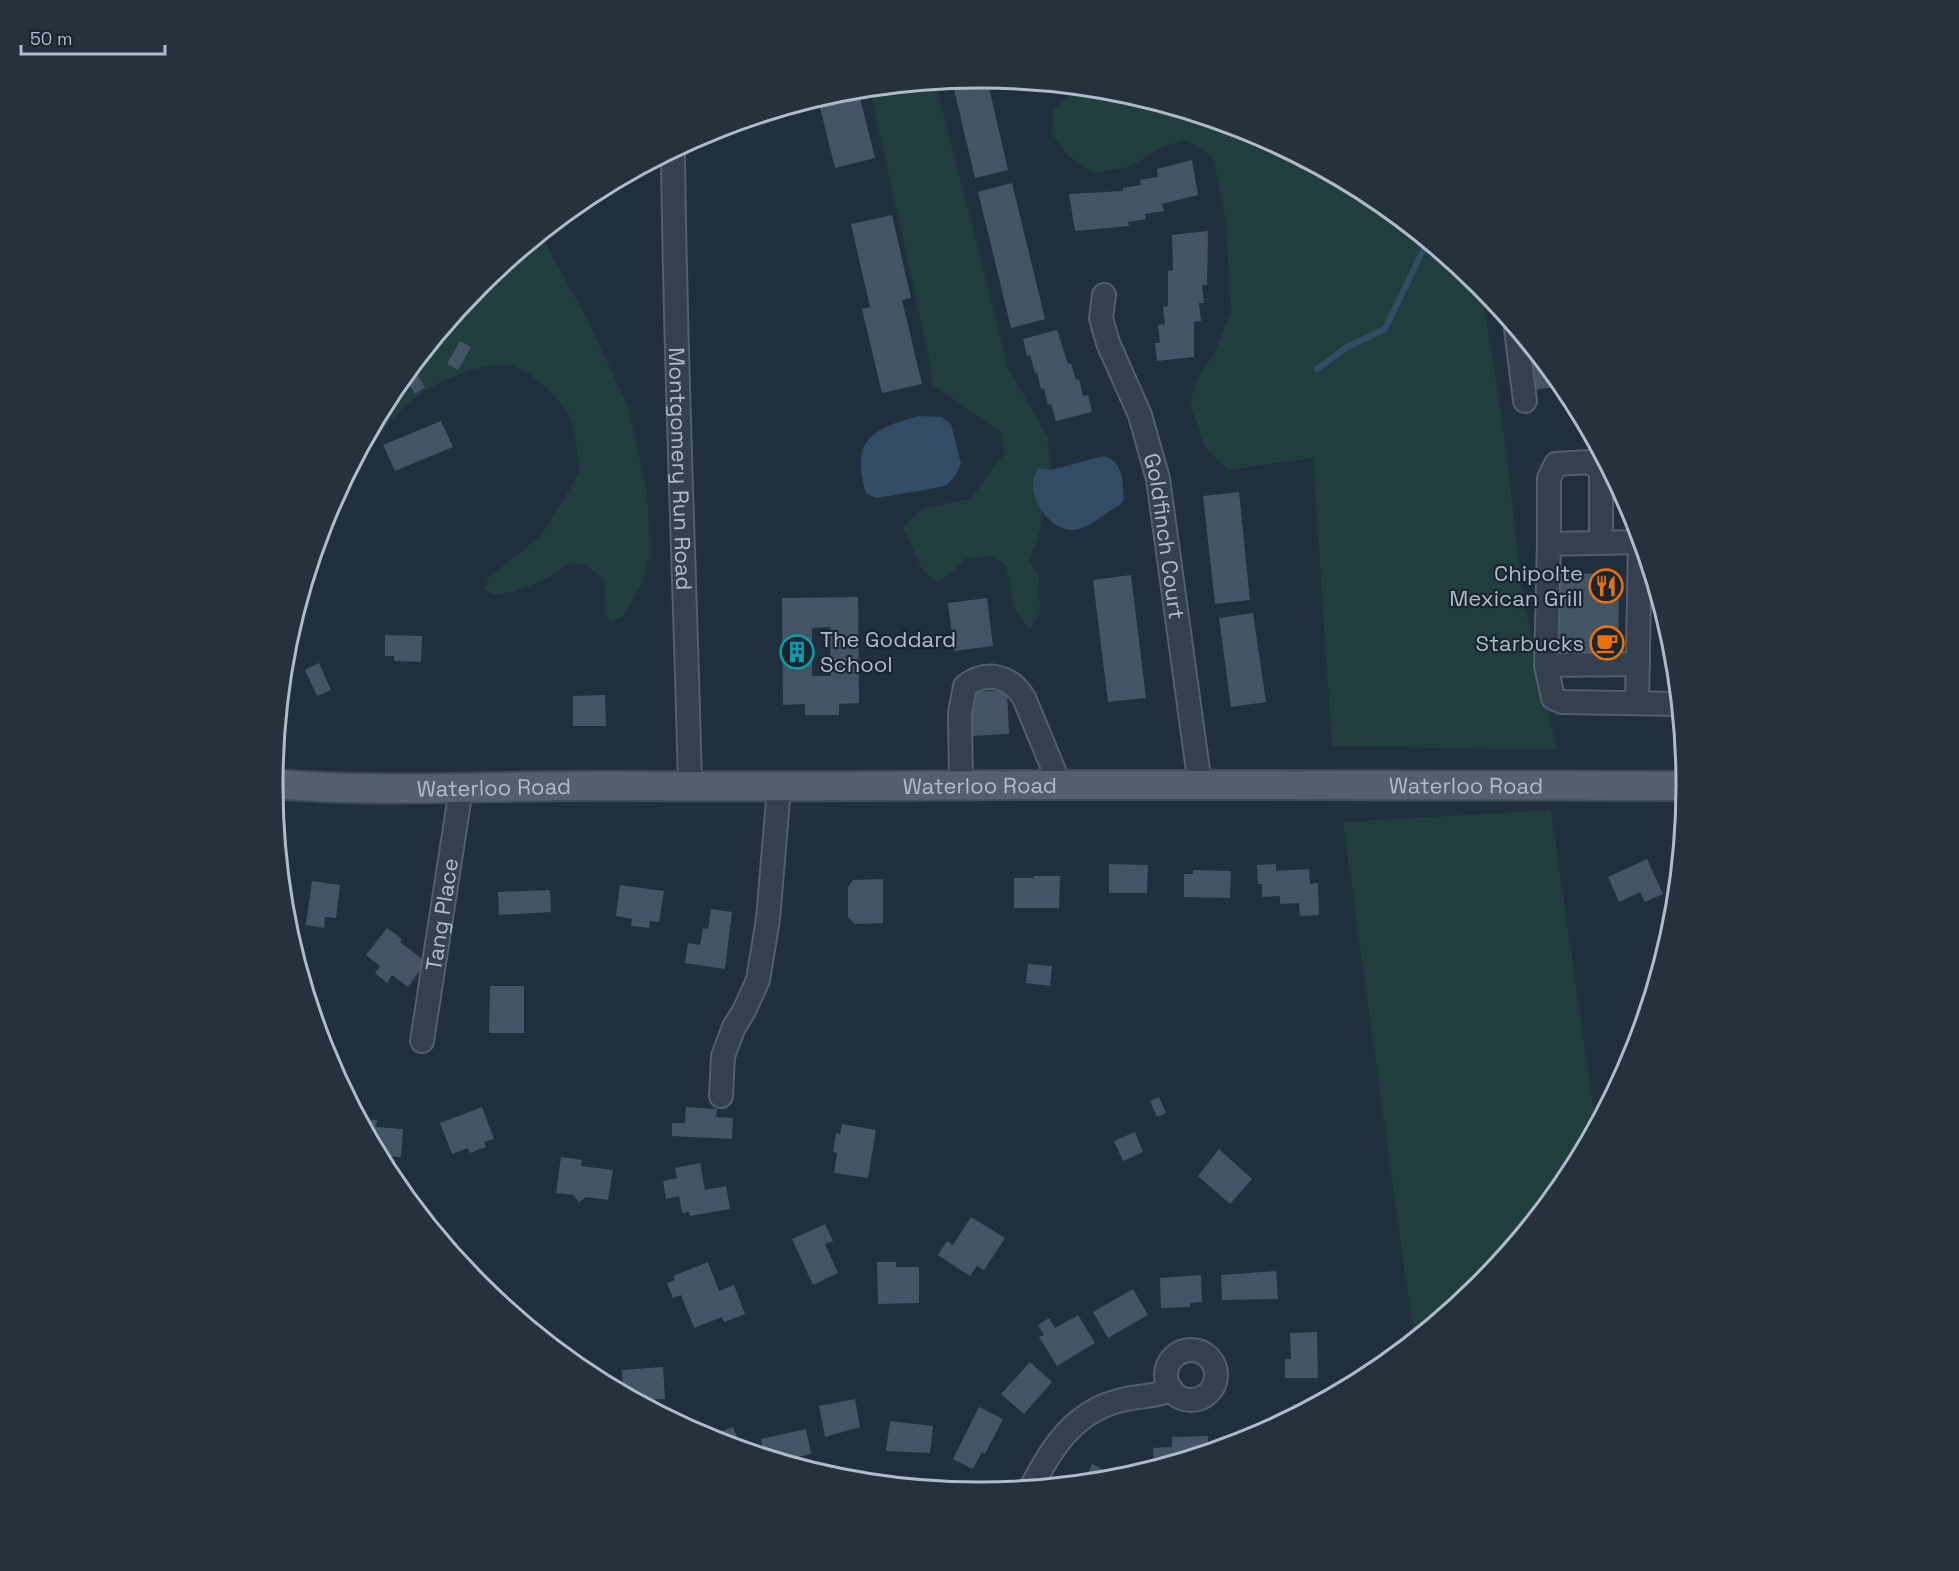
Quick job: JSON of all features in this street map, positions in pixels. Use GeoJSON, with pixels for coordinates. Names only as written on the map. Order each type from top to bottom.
{"type":"FeatureCollection","features":[{"type":"Feature","properties":{"kind":"main road","name":"Waterloo Road"},"geometry":{"type":"LineString","coordinates":[[282,785],[324,789],[1060,785],[1676,786]]}},
{"type":"Feature","properties":{"kind":"street","name":"Montgomery Run Road"},"geometry":{"type":"LineString","coordinates":[[674,159],[675,329],[686,574],[690,786]]}},
{"type":"Feature","properties":{"kind":"street","name":"Goldfinch Court"},"geometry":{"type":"LineString","coordinates":[[1104,295],[1101,318],[1108,343],[1140,415],[1158,479],[1200,785]]}},
{"type":"Feature","properties":{"kind":"street"},"geometry":{"type":"LineString","coordinates":[[1518,343],[1525,401]]}},
{"type":"Feature","properties":{"kind":"street"},"geometry":{"type":"LineString","coordinates":[[1602,542],[1601,470],[1589,462],[1556,464],[1550,474],[1546,665],[1551,694],[1555,700],[1672,704]]}},
{"type":"Feature","properties":{"kind":"street"},"geometry":{"type":"LineString","coordinates":[[1549,544],[1632,542]]}},
{"type":"Feature","properties":{"kind":"street"},"geometry":{"type":"LineString","coordinates":[[1637,703],[1640,563]]}},
{"type":"Feature","properties":{"kind":"street"},"geometry":{"type":"LineString","coordinates":[[1546,665],[1638,664]]}},
{"type":"Feature","properties":{"kind":"street"},"geometry":{"type":"LineString","coordinates":[[961,786],[960,712],[965,686],[975,678],[998,676],[1018,688],[1024,698],[1060,785]]}},
{"type":"Feature","properties":{"kind":"street"},"geometry":{"type":"LineString","coordinates":[[721,1096],[723,1056],[734,1027],[758,980],[768,919],[779,788]]}},
{"type":"Feature","properties":{"kind":"street","name":"Tang Place"},"geometry":{"type":"LineString","coordinates":[[422,1041],[461,789]]}},
{"type":"Feature","properties":{"kind":"street"},"geometry":{"type":"LineString","coordinates":[[1035,1480],[1053,1447],[1077,1421],[1109,1404],[1156,1396],[1172,1390]]}},
{"type":"Feature","properties":{"kind":"green space"},"geometry":{"type":"Polygon","coordinates":[[[937,90],[1009,369],[1047,436],[1051,470],[1039,468],[1035,499],[1042,511],[1041,528],[1029,562],[1039,576],[1040,613],[1029,630],[1014,607],[1006,565],[993,556],[964,559],[955,571],[937,582],[923,571],[903,528],[923,508],[970,499],[1005,453],[999,431],[932,384],[929,359],[872,97],[937,90]]]}},
{"type":"Feature","properties":{"kind":"green space"},"geometry":{"type":"Polygon","coordinates":[[[1073,95],[1160,112],[1204,125],[1288,160],[1367,206],[1404,233],[1439,261],[1484,305],[1504,433],[1523,597],[1557,750],[1332,746],[1313,458],[1228,470],[1205,447],[1190,402],[1198,378],[1214,354],[1231,312],[1226,222],[1213,157],[1186,140],[1165,146],[1129,167],[1095,173],[1068,156],[1052,134],[1053,111],[1067,97],[1073,95]]]}},
{"type":"Feature","properties":{"kind":"green space"},"geometry":{"type":"Polygon","coordinates":[[[545,241],[585,315],[629,408],[647,494],[651,553],[641,586],[623,616],[612,622],[606,617],[604,579],[583,564],[567,565],[546,579],[516,591],[495,595],[484,589],[489,577],[541,536],[580,472],[574,432],[566,410],[555,396],[531,375],[505,365],[464,372],[423,392],[388,424],[368,451],[400,398],[455,326],[520,261],[545,241]]]}},
{"type":"Feature","properties":{"kind":"green space"},"geometry":{"type":"Polygon","coordinates":[[[1551,810],[1594,1114],[1559,1173],[1504,1245],[1439,1310],[1413,1331],[1343,822],[1551,810]]]}},
{"type":"Feature","properties":{"kind":"water"},"geometry":{"type":"Polygon","coordinates":[[[919,416],[941,417],[951,424],[961,464],[956,475],[947,485],[930,489],[876,498],[866,493],[861,460],[863,448],[869,439],[889,426],[919,416]]]}},
{"type":"Feature","properties":{"kind":"water"},"geometry":{"type":"Polygon","coordinates":[[[1104,456],[1119,467],[1124,499],[1120,505],[1089,525],[1068,530],[1058,526],[1041,510],[1036,499],[1033,488],[1034,477],[1039,468],[1051,470],[1104,456]]]}},
{"type":"Feature","properties":{"kind":"building"},"geometry":{"type":"Polygon","coordinates":[[[989,88],[1008,170],[975,178],[954,89],[989,88]]]}},
{"type":"Feature","properties":{"kind":"building"},"geometry":{"type":"Polygon","coordinates":[[[860,99],[875,158],[835,168],[820,107],[860,99]]]}},
{"type":"Feature","properties":{"kind":"building"},"geometry":{"type":"Polygon","coordinates":[[[1192,160],[1198,195],[1162,204],[1164,211],[1145,214],[1146,219],[1128,222],[1129,226],[1075,231],[1069,194],[1123,191],[1123,188],[1141,185],[1140,180],[1158,177],[1157,169],[1192,160]]]}},
{"type":"Feature","properties":{"kind":"building"},"geometry":{"type":"Polygon","coordinates":[[[1012,183],[1045,319],[1011,328],[978,192],[1012,183]]]}},
{"type":"Feature","properties":{"kind":"building"},"geometry":{"type":"Polygon","coordinates":[[[892,215],[911,298],[902,300],[922,384],[882,393],[862,309],[870,307],[851,224],[892,215]]]}},
{"type":"Feature","properties":{"kind":"building"},"geometry":{"type":"Polygon","coordinates":[[[1208,231],[1207,285],[1202,285],[1204,303],[1199,303],[1201,321],[1194,322],[1194,357],[1157,361],[1155,343],[1160,343],[1158,325],[1165,324],[1163,307],[1168,306],[1168,271],[1173,270],[1172,235],[1208,231]]]}},
{"type":"Feature","properties":{"kind":"building"},"geometry":{"type":"Polygon","coordinates":[[[1057,330],[1068,364],[1071,363],[1076,380],[1079,379],[1083,396],[1088,395],[1092,412],[1056,421],[1051,404],[1048,405],[1044,388],[1041,389],[1030,355],[1027,356],[1023,339],[1057,330]]]}},
{"type":"Feature","properties":{"kind":"building"},"geometry":{"type":"Polygon","coordinates":[[[460,341],[471,347],[458,370],[447,364],[460,341]]]}},
{"type":"Feature","properties":{"kind":"building"},"geometry":{"type":"Polygon","coordinates":[[[1529,357],[1551,387],[1533,390],[1529,357]]]}},
{"type":"Feature","properties":{"kind":"building"},"geometry":{"type":"Polygon","coordinates":[[[417,375],[425,387],[415,394],[410,385],[417,375]]]}},
{"type":"Feature","properties":{"kind":"building"},"geometry":{"type":"Polygon","coordinates":[[[441,421],[453,447],[395,471],[383,445],[441,421]]]}},
{"type":"Feature","properties":{"kind":"building"},"geometry":{"type":"Polygon","coordinates":[[[1239,492],[1250,600],[1215,604],[1203,496],[1239,492]]]}},
{"type":"Feature","properties":{"kind":"building"},"geometry":{"type":"Polygon","coordinates":[[[1619,573],[1618,654],[1560,654],[1560,574],[1619,573]]]}},
{"type":"Feature","properties":{"kind":"building"},"geometry":{"type":"Polygon","coordinates":[[[1131,575],[1146,698],[1108,702],[1093,580],[1131,575]]]}},
{"type":"Feature","properties":{"kind":"building","name":"The Goddard School"},"geometry":{"type":"Polygon","coordinates":[[[858,597],[859,703],[839,704],[839,715],[805,715],[805,704],[783,705],[782,598],[858,597]],[[830,627],[812,628],[812,676],[831,676],[830,627]]]}},
{"type":"Feature","properties":{"kind":"building"},"geometry":{"type":"Polygon","coordinates":[[[987,598],[993,646],[954,651],[948,603],[987,598]]]}},
{"type":"Feature","properties":{"kind":"building"},"geometry":{"type":"Polygon","coordinates":[[[1253,613],[1266,702],[1231,707],[1219,618],[1253,613]]]}},
{"type":"Feature","properties":{"kind":"building"},"geometry":{"type":"Polygon","coordinates":[[[385,635],[422,636],[421,662],[394,661],[394,656],[385,656],[385,635]]]}},
{"type":"Feature","properties":{"kind":"building"},"geometry":{"type":"Polygon","coordinates":[[[319,663],[331,690],[317,696],[305,670],[319,663]]]}},
{"type":"Feature","properties":{"kind":"building"},"geometry":{"type":"Polygon","coordinates":[[[1007,690],[1009,734],[972,736],[970,692],[1007,690]]]}},
{"type":"Feature","properties":{"kind":"building"},"geometry":{"type":"Polygon","coordinates":[[[605,695],[606,726],[573,726],[573,696],[605,695]]]}},
{"type":"Feature","properties":{"kind":"building"},"geometry":{"type":"Polygon","coordinates":[[[1647,859],[1663,894],[1645,902],[1640,892],[1619,902],[1608,877],[1647,859]]]}},
{"type":"Feature","properties":{"kind":"building"},"geometry":{"type":"Polygon","coordinates":[[[1109,864],[1148,865],[1147,893],[1109,893],[1109,864]]]}},
{"type":"Feature","properties":{"kind":"building"},"geometry":{"type":"Polygon","coordinates":[[[1276,864],[1276,871],[1309,869],[1310,884],[1318,883],[1319,915],[1300,916],[1299,903],[1280,904],[1280,896],[1262,897],[1262,884],[1258,884],[1257,865],[1276,864]]]}},
{"type":"Feature","properties":{"kind":"building"},"geometry":{"type":"Polygon","coordinates":[[[1193,870],[1231,871],[1230,898],[1184,897],[1184,874],[1193,874],[1193,870]]]}},
{"type":"Feature","properties":{"kind":"building"},"geometry":{"type":"Polygon","coordinates":[[[1034,876],[1060,876],[1059,908],[1014,908],[1014,878],[1034,878],[1034,876]]]}},
{"type":"Feature","properties":{"kind":"building"},"geometry":{"type":"Polygon","coordinates":[[[883,879],[883,923],[855,924],[848,917],[848,887],[853,880],[883,879]]]}},
{"type":"Feature","properties":{"kind":"building"},"geometry":{"type":"Polygon","coordinates":[[[312,881],[340,885],[336,918],[325,917],[324,928],[306,925],[312,881]]]}},
{"type":"Feature","properties":{"kind":"building"},"geometry":{"type":"Polygon","coordinates":[[[620,885],[664,891],[659,922],[650,921],[649,928],[631,926],[632,919],[616,916],[620,885]]]}},
{"type":"Feature","properties":{"kind":"building"},"geometry":{"type":"Polygon","coordinates":[[[550,890],[551,912],[499,915],[498,892],[550,890]]]}},
{"type":"Feature","properties":{"kind":"building"},"geometry":{"type":"Polygon","coordinates":[[[711,909],[732,912],[725,969],[685,963],[688,943],[700,945],[703,928],[708,929],[711,909]]]}},
{"type":"Feature","properties":{"kind":"building"},"geometry":{"type":"Polygon","coordinates":[[[387,928],[402,939],[400,942],[426,962],[408,987],[392,975],[387,983],[375,973],[380,966],[366,955],[387,928]]]}},
{"type":"Feature","properties":{"kind":"building"},"geometry":{"type":"Polygon","coordinates":[[[1028,964],[1052,966],[1050,986],[1026,983],[1028,964]]]}},
{"type":"Feature","properties":{"kind":"building"},"geometry":{"type":"Polygon","coordinates":[[[490,986],[524,986],[524,1033],[489,1033],[490,986]]]}},
{"type":"Feature","properties":{"kind":"building"},"geometry":{"type":"Polygon","coordinates":[[[1159,1097],[1166,1113],[1157,1117],[1150,1101],[1159,1097]]]}},
{"type":"Feature","properties":{"kind":"building"},"geometry":{"type":"Polygon","coordinates":[[[482,1107],[494,1139],[484,1142],[486,1147],[470,1153],[468,1148],[452,1154],[440,1123],[482,1107]]]}},
{"type":"Feature","properties":{"kind":"building"},"geometry":{"type":"Polygon","coordinates":[[[686,1107],[717,1109],[716,1117],[733,1118],[732,1139],[672,1136],[672,1123],[685,1123],[686,1107]]]}},
{"type":"Feature","properties":{"kind":"building"},"geometry":{"type":"Polygon","coordinates":[[[368,1120],[377,1120],[376,1127],[403,1129],[401,1157],[390,1156],[368,1120]]]}},
{"type":"Feature","properties":{"kind":"building"},"geometry":{"type":"Polygon","coordinates":[[[842,1124],[876,1130],[868,1178],[834,1173],[837,1153],[833,1152],[836,1133],[840,1134],[842,1124]]]}},
{"type":"Feature","properties":{"kind":"building"},"geometry":{"type":"Polygon","coordinates":[[[1135,1132],[1143,1152],[1123,1161],[1114,1141],[1135,1132]]]}},
{"type":"Feature","properties":{"kind":"building"},"geometry":{"type":"Polygon","coordinates":[[[1219,1149],[1252,1179],[1230,1204],[1198,1176],[1219,1149]]]}},
{"type":"Feature","properties":{"kind":"building"},"geometry":{"type":"Polygon","coordinates":[[[561,1157],[582,1160],[581,1166],[613,1170],[608,1200],[586,1197],[579,1202],[573,1195],[556,1193],[561,1157]]]}},
{"type":"Feature","properties":{"kind":"building"},"geometry":{"type":"Polygon","coordinates":[[[700,1163],[705,1190],[726,1186],[730,1209],[690,1216],[689,1212],[682,1213],[679,1196],[666,1199],[663,1181],[677,1178],[675,1168],[700,1163]]]}},
{"type":"Feature","properties":{"kind":"building"},"geometry":{"type":"Polygon","coordinates":[[[971,1217],[1005,1238],[984,1270],[977,1266],[970,1276],[938,1255],[947,1241],[953,1245],[971,1217]]]}},
{"type":"Feature","properties":{"kind":"building"},"geometry":{"type":"Polygon","coordinates":[[[825,1224],[833,1241],[825,1244],[838,1273],[813,1285],[792,1239],[825,1224]]]}},
{"type":"Feature","properties":{"kind":"building"},"geometry":{"type":"Polygon","coordinates":[[[708,1262],[719,1291],[734,1285],[745,1314],[724,1322],[722,1317],[694,1328],[681,1295],[673,1298],[667,1283],[675,1280],[673,1276],[708,1262]]]}},
{"type":"Feature","properties":{"kind":"building"},"geometry":{"type":"Polygon","coordinates":[[[877,1262],[896,1262],[896,1267],[919,1267],[919,1303],[878,1304],[877,1262]]]}},
{"type":"Feature","properties":{"kind":"building"},"geometry":{"type":"Polygon","coordinates":[[[1276,1271],[1278,1299],[1222,1300],[1221,1275],[1276,1271]]]}},
{"type":"Feature","properties":{"kind":"building"},"geometry":{"type":"Polygon","coordinates":[[[1201,1275],[1202,1302],[1190,1303],[1190,1307],[1161,1308],[1160,1278],[1201,1275]]]}},
{"type":"Feature","properties":{"kind":"building"},"geometry":{"type":"Polygon","coordinates":[[[1133,1289],[1148,1315],[1108,1338],[1093,1312],[1133,1289]]]}},
{"type":"Feature","properties":{"kind":"building"},"geometry":{"type":"Polygon","coordinates":[[[1078,1315],[1095,1343],[1057,1366],[1039,1337],[1044,1335],[1038,1325],[1049,1318],[1055,1328],[1078,1315]]]}},
{"type":"Feature","properties":{"kind":"building"},"geometry":{"type":"Polygon","coordinates":[[[1317,1332],[1318,1378],[1285,1378],[1285,1359],[1291,1359],[1290,1333],[1317,1332]]]}},
{"type":"Feature","properties":{"kind":"building"},"geometry":{"type":"Polygon","coordinates":[[[1030,1362],[1052,1382],[1024,1414],[1001,1394],[1030,1362]]]}},
{"type":"Feature","properties":{"kind":"building"},"geometry":{"type":"Polygon","coordinates":[[[663,1367],[665,1399],[650,1400],[623,1384],[622,1370],[663,1367]]]}},
{"type":"Feature","properties":{"kind":"building"},"geometry":{"type":"Polygon","coordinates":[[[855,1399],[860,1427],[825,1437],[819,1406],[855,1399]]]}},
{"type":"Feature","properties":{"kind":"building"},"geometry":{"type":"Polygon","coordinates":[[[979,1407],[1003,1419],[985,1454],[982,1452],[973,1469],[953,1459],[979,1407]]]}},
{"type":"Feature","properties":{"kind":"building"},"geometry":{"type":"Polygon","coordinates":[[[890,1421],[933,1426],[930,1453],[886,1451],[890,1421]]]}},
{"type":"Feature","properties":{"kind":"building"},"geometry":{"type":"Polygon","coordinates":[[[733,1427],[738,1439],[720,1432],[733,1427]]]}},
{"type":"Feature","properties":{"kind":"building"},"geometry":{"type":"Polygon","coordinates":[[[806,1429],[811,1454],[794,1458],[763,1448],[761,1439],[806,1429]]]}},
{"type":"Feature","properties":{"kind":"building"},"geometry":{"type":"Polygon","coordinates":[[[1208,1436],[1208,1444],[1154,1460],[1153,1448],[1172,1447],[1172,1437],[1208,1436]]]}},
{"type":"Feature","properties":{"kind":"building"},"geometry":{"type":"Polygon","coordinates":[[[1092,1464],[1105,1471],[1087,1474],[1092,1464]]]}},
{"type":"Feature","properties":{"kind":"waterway"},"geometry":{"type":"LineString","coordinates":[[1317,369],[1347,347],[1385,329],[1424,249]]}},
{"type":"Feature","properties":{"kind":"place","name":"Chipolte Mexican Grill"},"geometry":{"type":"Point","coordinates":[1606,586]}},
{"type":"Feature","properties":{"kind":"place","name":"Starbucks"},"geometry":{"type":"Point","coordinates":[1607,643]}},
{"type":"Feature","properties":{"kind":"place","name":"The Goddard School"},"geometry":{"type":"Point","coordinates":[797,652]}}]}
